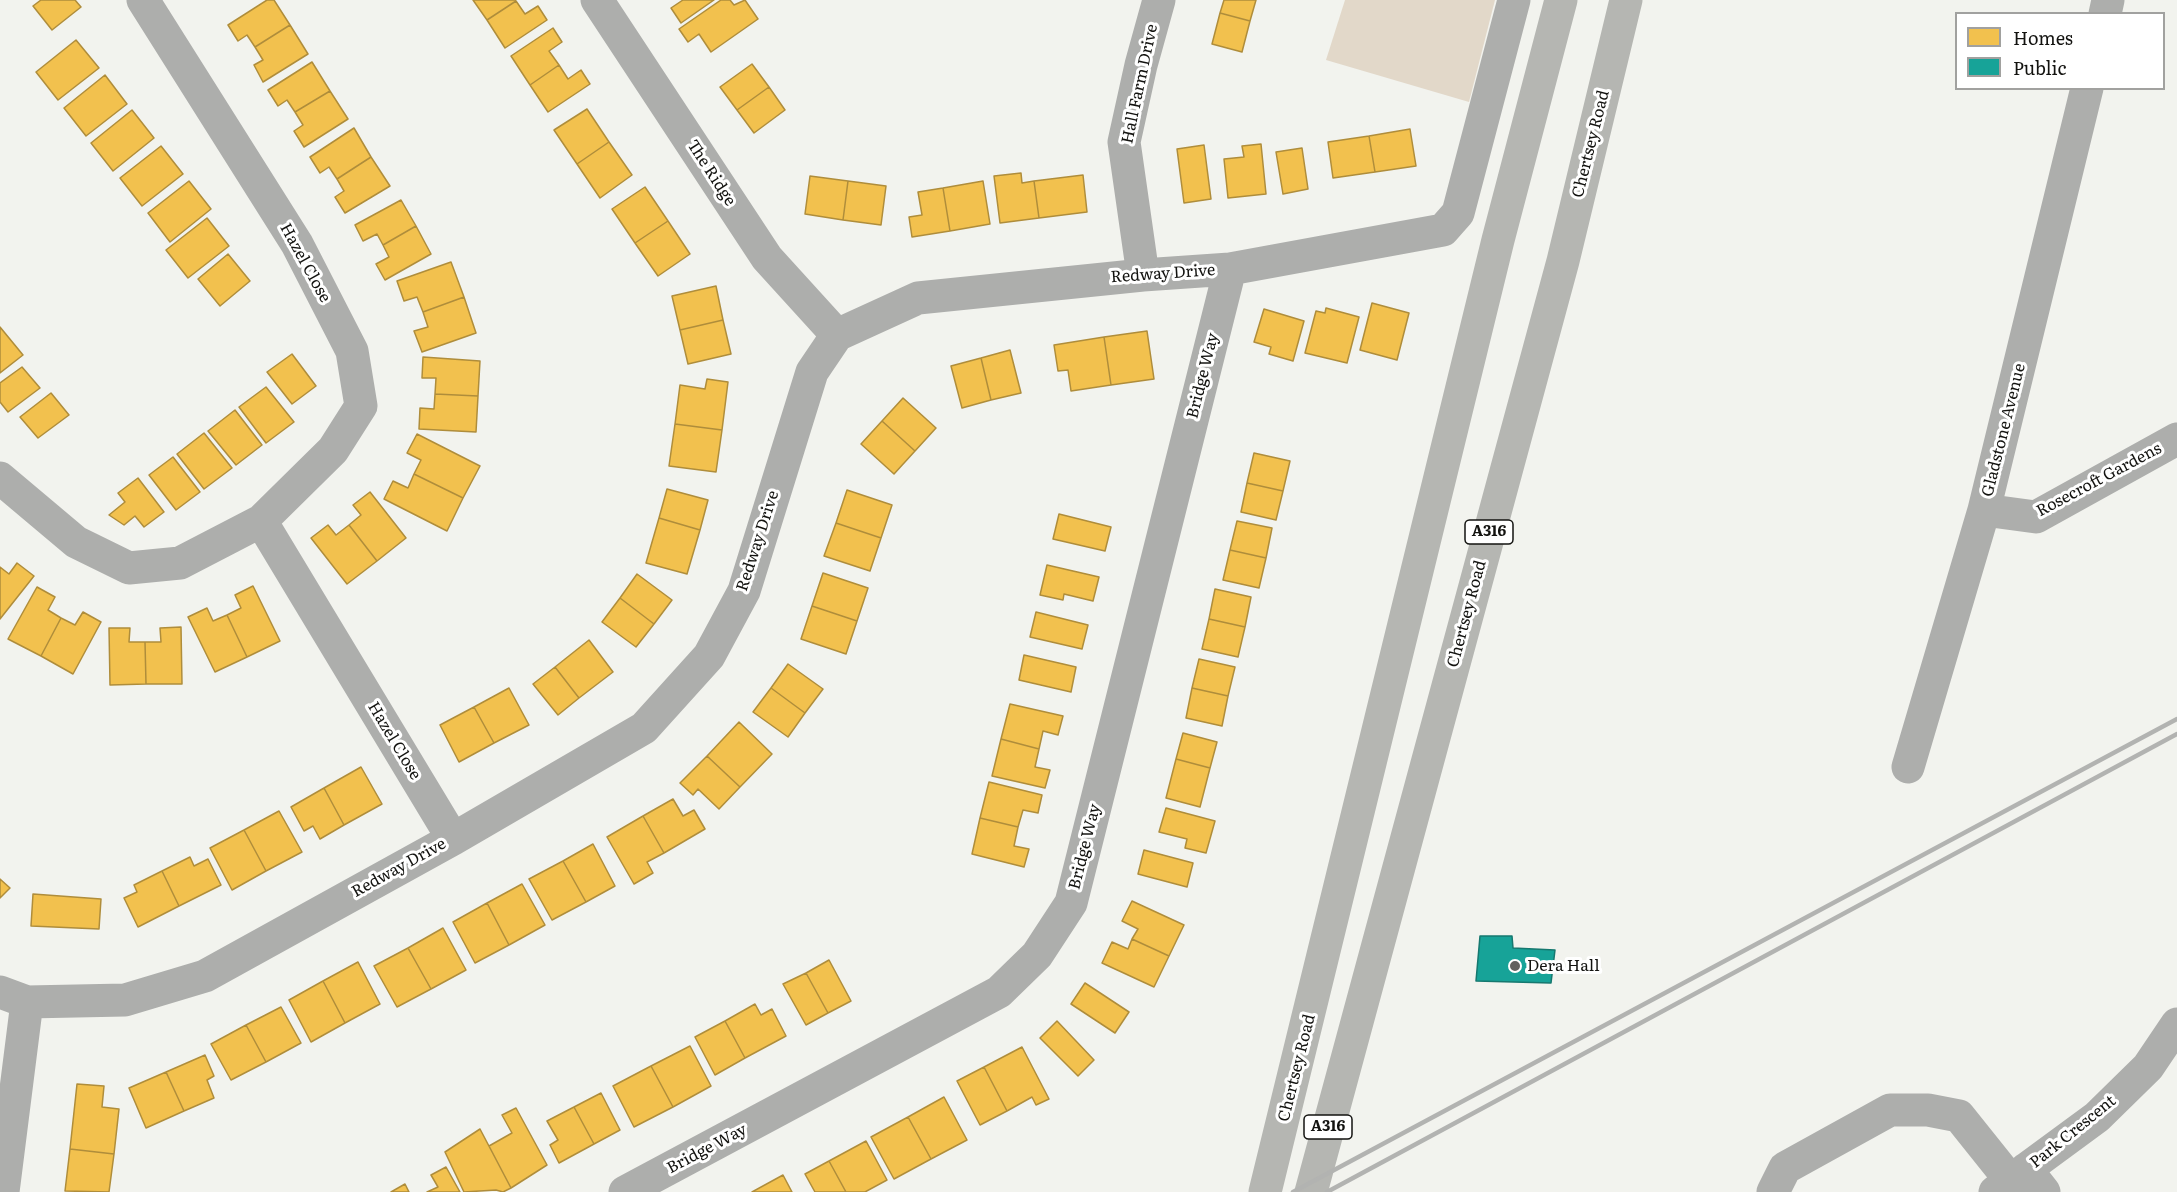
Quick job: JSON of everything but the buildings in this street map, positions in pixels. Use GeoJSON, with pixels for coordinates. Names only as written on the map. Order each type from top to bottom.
{"type":"FeatureCollection","features":[{"type":"Feature","properties":{"kind":"highway","name":"Chertsey Road"},"geometry":{"type":"LineString","coordinates":[[1265,1192],[1496,252],[1561,0]]}},
{"type":"Feature","properties":{"kind":"highway","name":"Chertsey Road"},"geometry":{"type":"LineString","coordinates":[[1311,1192],[1344,1062],[1563,261],[1626,0]]}},
{"type":"Feature","properties":{"kind":"street","name":"Hazel Close"},"geometry":{"type":"LineString","coordinates":[[0,478],[76,542],[129,567],[180,563],[261,521],[333,450],[360,406],[352,351],[297,244],[143,0]]}},
{"type":"Feature","properties":{"kind":"street","name":"The Ridge"},"geometry":{"type":"LineString","coordinates":[[597,0],[767,258],[837,335]]}},
{"type":"Feature","properties":{"kind":"street","name":"Hall Farm Drive"},"geometry":{"type":"LineString","coordinates":[[1143,275],[1124,142],[1141,65],[1160,0]]}},
{"type":"Feature","properties":{"kind":"street","name":"Redway Drive"},"geometry":{"type":"LineString","coordinates":[[13,997],[125,999],[205,976],[453,838],[644,728],[708,656],[744,591],[812,372],[837,335],[918,298],[1143,275],[1230,269],[1443,230],[1458,213],[1514,0]]}},
{"type":"Feature","properties":{"kind":"street","name":"Gladstone Avenue"},"geometry":{"type":"LineString","coordinates":[[1908,767],[1984,510],[2087,90]]}},
{"type":"Feature","properties":{"kind":"street","name":"Bridge Way"},"geometry":{"type":"LineString","coordinates":[[625,1192],[999,992],[1037,955],[1071,903],[1230,269]]}},
{"type":"Feature","properties":{"kind":"street","name":"Rosecroft Gardens"},"geometry":{"type":"LineString","coordinates":[[1984,510],[2036,517],[2177,439]]}},
{"type":"Feature","properties":{"kind":"street","name":"Hazel Close"},"geometry":{"type":"LineString","coordinates":[[261,521],[453,838]]}},
{"type":"Feature","properties":{"kind":"street"},"geometry":{"type":"LineString","coordinates":[[3,1192],[13,997]]}},
{"type":"Feature","properties":{"kind":"street","name":"Park Crescent"},"geometry":{"type":"LineString","coordinates":[[1773,1192],[1785,1168],[1890,1110],[1928,1110],[1959,1116],[2019,1184],[2105,1109],[2148,1067],[2177,1023]]}},
{"type":"Feature","properties":{"kind":"shaded area"},"geometry":{"type":"Polygon","coordinates":[[[1345,0],[1495,0],[1469,102],[1326,60],[1345,0]]]}},
{"type":"Feature","properties":{"kind":"railway"},"geometry":{"type":"LineString","coordinates":[[1293,1192],[2177,719]]}},
{"type":"Feature","properties":{"kind":"railway"},"geometry":{"type":"LineString","coordinates":[[1327,1192],[2177,734]]}},
{"type":"Feature","properties":{"kind":"place","name":"Dera Hall"},"geometry":{"type":"Point","coordinates":[1515,966]}}]}
